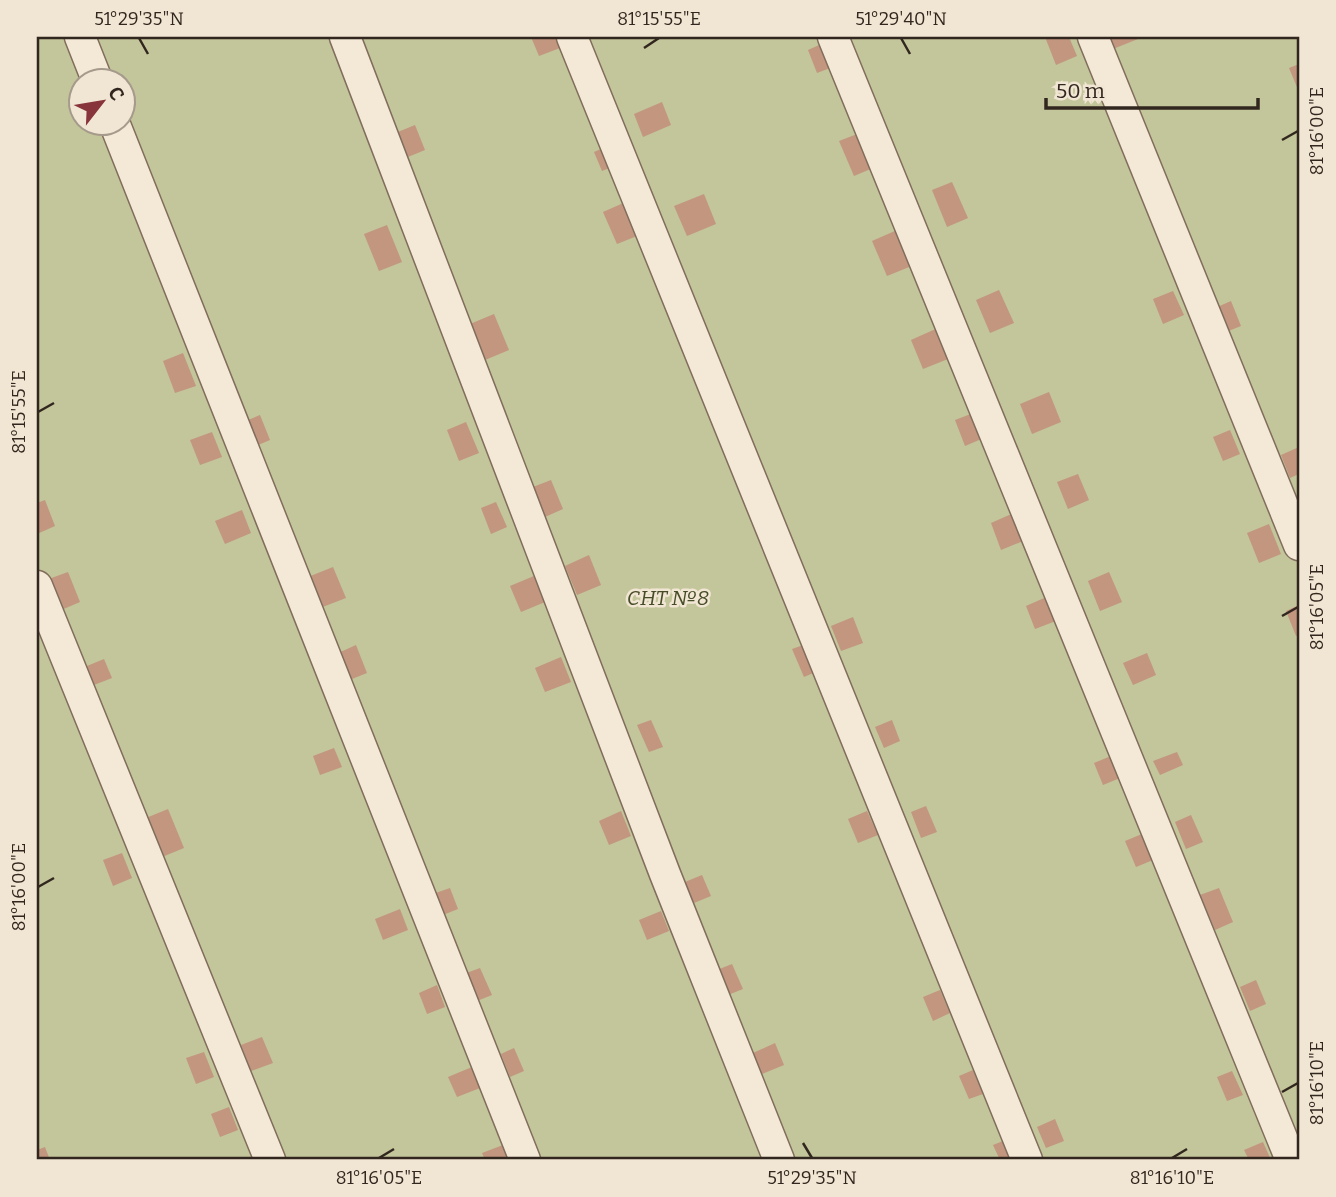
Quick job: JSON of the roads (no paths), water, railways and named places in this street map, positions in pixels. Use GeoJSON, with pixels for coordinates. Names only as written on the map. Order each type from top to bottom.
{"type":"FeatureCollection","features":[{"type":"Feature","properties":{"kind":"street"},"geometry":{"type":"LineString","coordinates":[[80,37],[91,66]]}},
{"type":"Feature","properties":{"kind":"street"},"geometry":{"type":"LineString","coordinates":[[345,37],[665,874],[779,1160]]}},
{"type":"Feature","properties":{"kind":"street"},"geometry":{"type":"LineString","coordinates":[[572,37],[1027,1160]]}},
{"type":"Feature","properties":{"kind":"street"},"geometry":{"type":"LineString","coordinates":[[833,37],[1291,1160]]}},
{"type":"Feature","properties":{"kind":"street"},"geometry":{"type":"LineString","coordinates":[[1093,37],[1299,545]]}},
{"type":"Feature","properties":{"kind":"street"},"geometry":{"type":"LineString","coordinates":[[120,136],[525,1160]]}},
{"type":"Feature","properties":{"kind":"street"},"geometry":{"type":"LineString","coordinates":[[37,586],[270,1160]]}},
{"type":"Feature","properties":{"kind":"park label","name":"СНТ №8"},"geometry":{"type":"Point","coordinates":[668,598]}}]}
